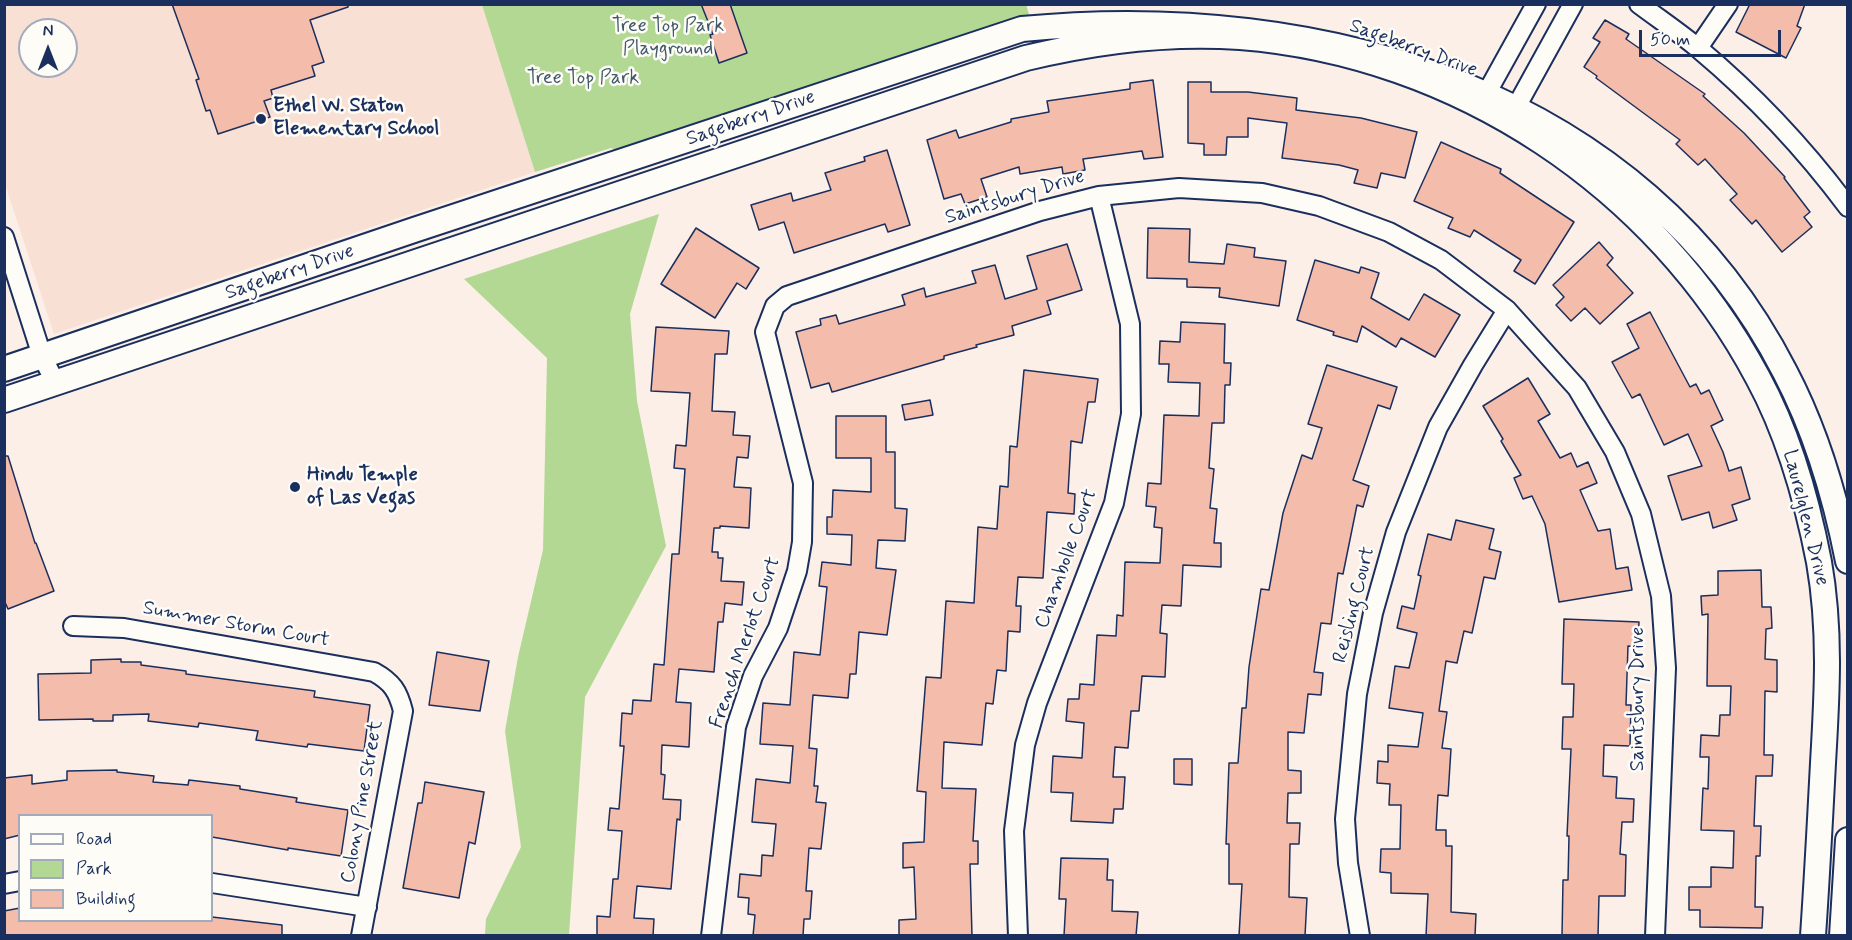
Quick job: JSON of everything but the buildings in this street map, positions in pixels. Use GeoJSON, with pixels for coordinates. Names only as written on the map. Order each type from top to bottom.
{"type":"FeatureCollection","features":[{"type":"Feature","properties":{"kind":"street"},"geometry":{"type":"LineString","coordinates":[[1495,113],[1509,87],[1536,4]]}},
{"type":"Feature","properties":{"kind":"street"},"geometry":{"type":"LineString","coordinates":[[1495,113],[1509,87],[1573,4]]}},
{"type":"Feature","properties":{"kind":"street"},"geometry":{"type":"LineString","coordinates":[[1639,4],[1698,48],[1767,110],[1823,173],[1848,207]]}},
{"type":"Feature","properties":{"kind":"street"},"geometry":{"type":"LineString","coordinates":[[1698,48],[1728,4]]}},
{"type":"Feature","properties":{"kind":"street","name":"Sageberry Drive"},"geometry":{"type":"LineString","coordinates":[[4,369],[1013,32],[1081,16],[1136,8],[1199,7],[1254,10]]}},
{"type":"Feature","properties":{"kind":"street","name":"Sageberry Drive"},"geometry":{"type":"LineString","coordinates":[[1377,34],[1448,58],[1509,87]]}},
{"type":"Feature","properties":{"kind":"street","name":"Sageberry Drive"},"geometry":{"type":"LineString","coordinates":[[4,400],[999,66],[1081,45],[1143,37],[1196,36],[1237,37],[1298,44],[1380,64],[1432,82],[1495,113]]}},
{"type":"Feature","properties":{"kind":"street","name":"Laurelglen Drive"},"geometry":{"type":"LineString","coordinates":[[1509,87],[1601,148],[1650,189],[1730,281],[1775,352],[1807,420],[1830,485],[1848,561]]}},
{"type":"Feature","properties":{"kind":"street","name":"Laurelglen Drive"},"geometry":{"type":"LineString","coordinates":[[1495,113],[1571,161],[1645,225],[1728,327],[1758,377],[1789,450],[1819,562],[1837,618],[1828,682],[1814,936]]}},
{"type":"Feature","properties":{"kind":"street","name":"Saintsbury Drive"},"geometry":{"type":"LineString","coordinates":[[765,332],[775,306],[787,296],[1040,211],[1099,196],[1179,188],[1262,193],[1319,206],[1389,232],[1441,260],[1507,310],[1577,388],[1615,452],[1641,514],[1658,586],[1666,668],[1655,936]]}},
{"type":"Feature","properties":{"kind":"street","name":"Chambolle Court"},"geometry":{"type":"LineString","coordinates":[[1018,936],[1014,831],[1025,745],[1037,703],[1114,503],[1131,414],[1130,324],[1099,196]]}},
{"type":"Feature","properties":{"kind":"street"},"geometry":{"type":"LineString","coordinates":[[4,237],[42,356],[55,382]]}},
{"type":"Feature","properties":{"kind":"street","name":"Reisling Court"},"geometry":{"type":"LineString","coordinates":[[1360,936],[1348,863],[1345,819],[1357,694],[1373,613],[1396,532],[1438,427],[1507,310]]}},
{"type":"Feature","properties":{"kind":"street","name":"French Merlot Court"},"geometry":{"type":"LineString","coordinates":[[711,936],[736,727],[753,676],[778,628],[797,571],[802,542],[803,483],[765,332]]}},
{"type":"Feature","properties":{"kind":"street","name":"Summer Storm Court"},"geometry":{"type":"LineString","coordinates":[[73,627],[123,628],[374,672],[389,680]]}},
{"type":"Feature","properties":{"kind":"street","name":"Colony Pine Street"},"geometry":{"type":"LineString","coordinates":[[362,936],[403,711],[399,695],[389,680]]}},
{"type":"Feature","properties":{"kind":"street"},"geometry":{"type":"LineString","coordinates":[[1842,936],[1848,840]]}},
{"type":"Feature","properties":{"kind":"street"},"geometry":{"type":"LineString","coordinates":[[213,883],[367,907]]}},
{"type":"Feature","properties":{"kind":"shaded area","name":"Ethel W. Staton Elementary School"},"geometry":{"type":"Polygon","coordinates":[[[4,5],[482,5],[535,172],[54,334],[5,184],[4,5]]]}},
{"type":"Feature","properties":{"kind":"green space","name":"Tree Top Park"},"geometry":{"type":"Polygon","coordinates":[[[1026,4],[1030,18],[624,153],[611,148],[535,172],[482,5],[1026,4]]]}},
{"type":"Feature","properties":{"kind":"green space"},"geometry":{"type":"Polygon","coordinates":[[[659,214],[630,314],[637,401],[666,546],[585,697],[569,935],[485,935],[486,919],[521,847],[505,731],[518,657],[543,550],[547,358],[464,279],[659,214]]]}},
{"type":"Feature","properties":{"kind":"place","name":"Ethel W. Staton Elementary School"},"geometry":{"type":"Point","coordinates":[261,119]}},
{"type":"Feature","properties":{"kind":"place","name":"Hindu Temple of Las Vegas"},"geometry":{"type":"Point","coordinates":[295,487]}},
{"type":"Feature","properties":{"kind":"park label","name":"Tree Top Park Playground"},"geometry":{"type":"Point","coordinates":[668,38]}}]}
